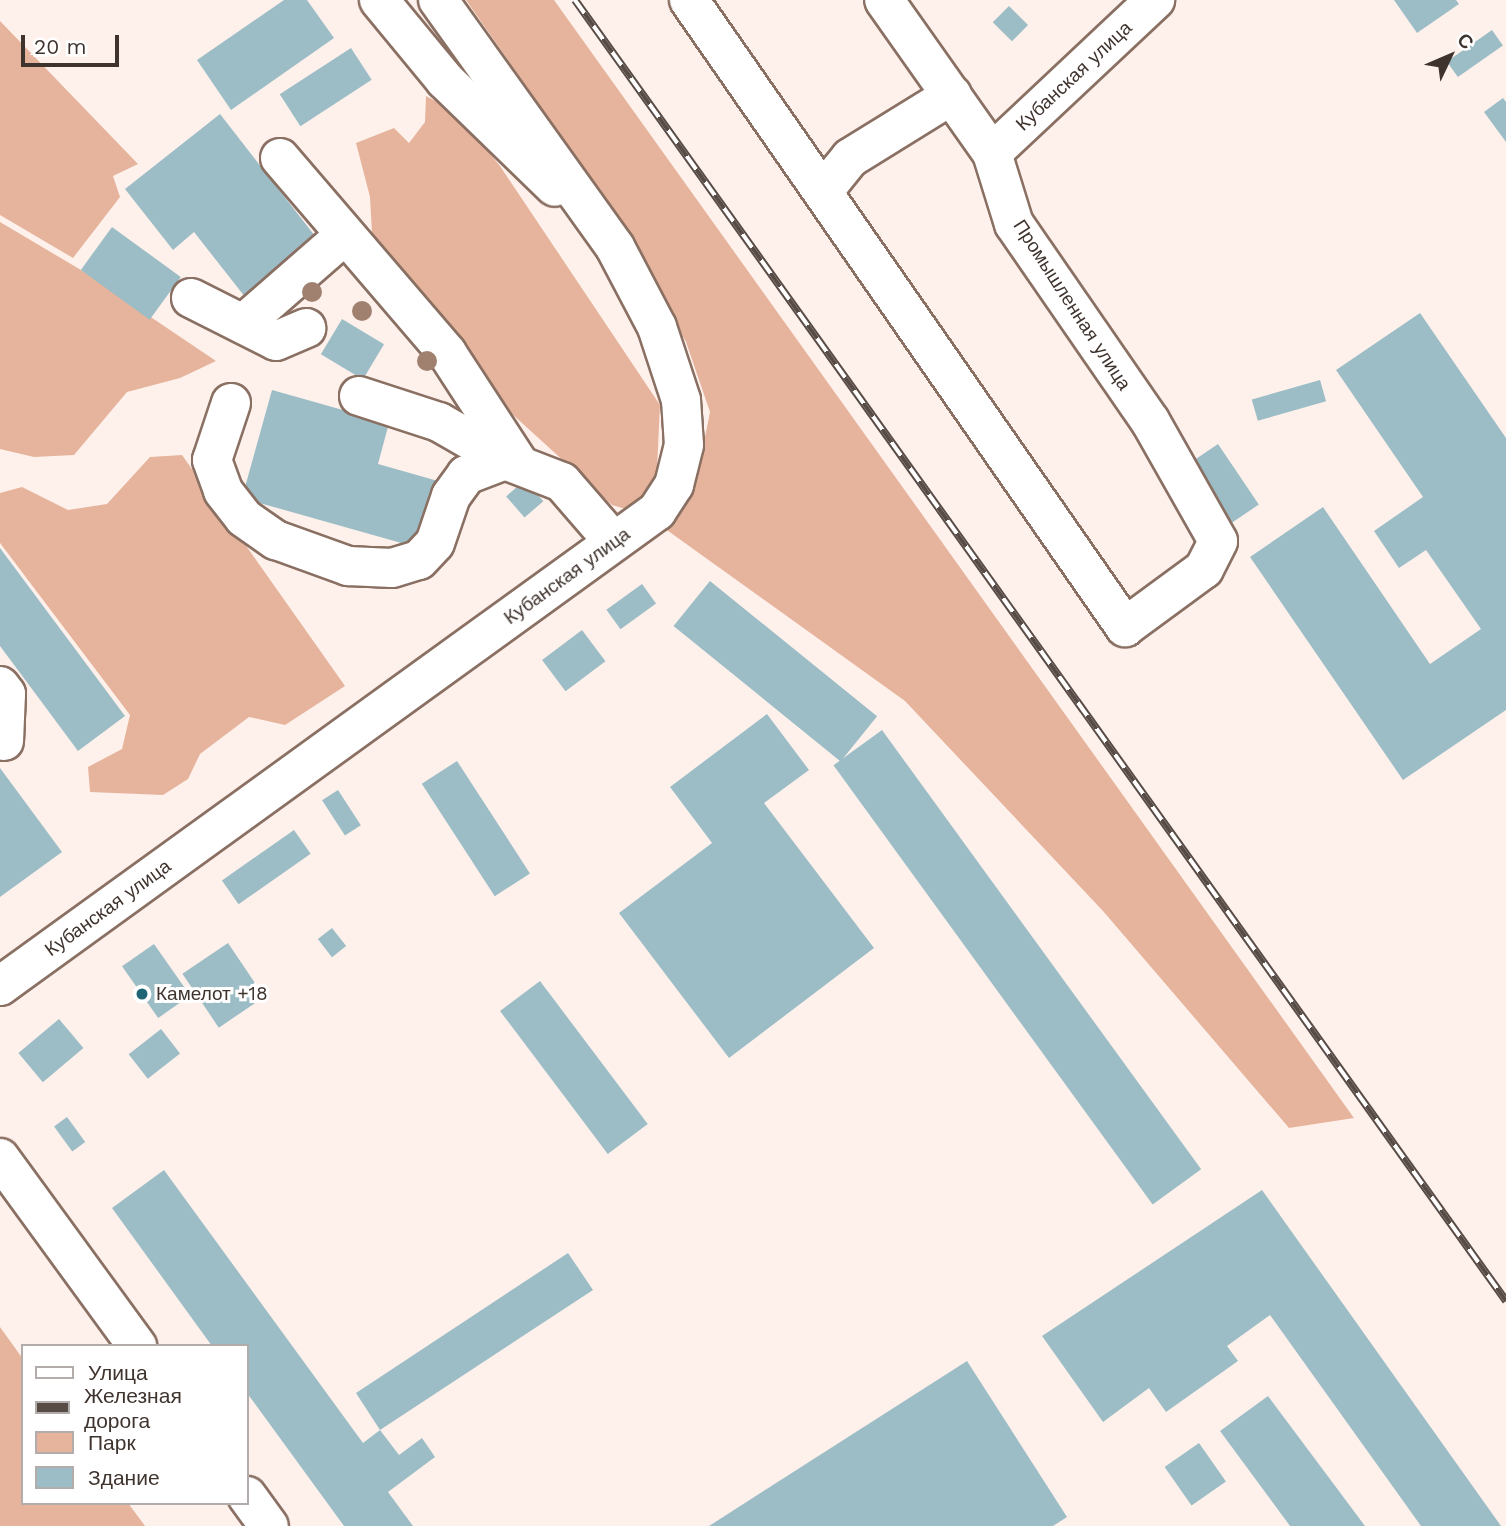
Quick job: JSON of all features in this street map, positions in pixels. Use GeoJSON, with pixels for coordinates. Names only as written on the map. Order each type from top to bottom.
{"type":"FeatureCollection","features":[{"type":"Feature","properties":{"kind":"street"},"geometry":{"type":"LineString","coordinates":[[379,0],[512,149],[600,227]]}},
{"type":"Feature","properties":{"kind":"street","name":"Кубанская улица"},"geometry":{"type":"LineString","coordinates":[[0,986],[657,511],[674,485],[684,445],[681,400],[657,327],[600,227],[438,0]]}},
{"type":"Feature","properties":{"kind":"street"},"geometry":{"type":"LineString","coordinates":[[689,0],[825,189],[850,158],[952,95]]}},
{"type":"Feature","properties":{"kind":"street","name":"Промышленная улица"},"geometry":{"type":"LineString","coordinates":[[825,189],[1125,627],[1204,569],[1218,541],[1150,421],[1014,224],[992,153],[884,0]]}},
{"type":"Feature","properties":{"kind":"street","name":"Кубанская улица"},"geometry":{"type":"LineString","coordinates":[[992,153],[1156,0]]}},
{"type":"Feature","properties":{"kind":"street"},"geometry":{"type":"LineString","coordinates":[[280,158],[447,353],[512,462]]}},
{"type":"Feature","properties":{"kind":"street"},"geometry":{"type":"LineString","coordinates":[[243,324],[345,235]]}},
{"type":"Feature","properties":{"kind":"street"},"geometry":{"type":"LineString","coordinates":[[191,298],[276,341],[306,328]]}},
{"type":"Feature","properties":{"kind":"street"},"geometry":{"type":"LineString","coordinates":[[359,396],[439,422],[512,462],[562,482],[614,542]]}},
{"type":"Feature","properties":{"kind":"street"},"geometry":{"type":"LineString","coordinates":[[231,403],[212,460],[223,491],[244,518],[276,540],[348,566],[392,568],[419,560],[435,543],[451,496],[466,475],[512,462]]}},
{"type":"Feature","properties":{"kind":"street"},"geometry":{"type":"LineString","coordinates":[[0,686],[6,694],[4,741]]}},
{"type":"Feature","properties":{"kind":"street"},"geometry":{"type":"LineString","coordinates":[[0,1157],[136,1344]]}},
{"type":"Feature","properties":{"kind":"street"},"geometry":{"type":"LineString","coordinates":[[248,1497],[269,1526]]}},
{"type":"Feature","properties":{"kind":"green space"},"geometry":{"type":"Polygon","coordinates":[[[466,0],[554,0],[1354,1118],[1289,1128],[1103,911],[905,701],[664,528],[696,482],[710,412],[686,342],[621,222],[466,0]]]}},
{"type":"Feature","properties":{"kind":"green space"},"geometry":{"type":"Polygon","coordinates":[[[0,21],[138,164],[113,176],[120,197],[73,258],[0,215],[0,21]]]}},
{"type":"Feature","properties":{"kind":"green space"},"geometry":{"type":"Polygon","coordinates":[[[426,96],[456,112],[500,166],[660,405],[656,491],[636,512],[612,505],[511,413],[373,251],[370,197],[356,143],[394,128],[409,143],[425,122],[426,96]]]}},
{"type":"Feature","properties":{"kind":"green space"},"geometry":{"type":"Polygon","coordinates":[[[0,222],[81,270],[216,361],[180,378],[127,392],[74,455],[34,457],[0,449],[0,222]]]}},
{"type":"Feature","properties":{"kind":"green space"},"geometry":{"type":"Polygon","coordinates":[[[182,455],[345,686],[285,725],[249,717],[200,754],[188,779],[163,795],[90,792],[88,767],[122,749],[130,715],[0,543],[0,493],[22,487],[68,510],[107,504],[150,457],[182,455]]]}},
{"type":"Feature","properties":{"kind":"green space"},"geometry":{"type":"Polygon","coordinates":[[[0,1327],[21,1356],[21,1505],[129,1505],[145,1526],[0,1526],[0,1327]]]}},
{"type":"Feature","properties":{"kind":"building"},"geometry":{"type":"Polygon","coordinates":[[[284,0],[307,0],[334,38],[231,110],[197,60],[284,0]]]}},
{"type":"Feature","properties":{"kind":"building"},"geometry":{"type":"Polygon","coordinates":[[[1394,0],[1456,0],[1459,4],[1417,33],[1394,0]]]}},
{"type":"Feature","properties":{"kind":"building"},"geometry":{"type":"Polygon","coordinates":[[[1009,6],[1028,25],[1012,41],[993,22],[1009,6]]]}},
{"type":"Feature","properties":{"kind":"building"},"geometry":{"type":"Polygon","coordinates":[[[1492,30],[1503,46],[1458,77],[1447,62],[1492,30]]]}},
{"type":"Feature","properties":{"kind":"building"},"geometry":{"type":"Polygon","coordinates":[[[351,48],[372,80],[300,126],[280,94],[351,48]]]}},
{"type":"Feature","properties":{"kind":"building"},"geometry":{"type":"Polygon","coordinates":[[[1503,98],[1506,102],[1506,142],[1484,112],[1503,98]]]}},
{"type":"Feature","properties":{"kind":"building"},"geometry":{"type":"Polygon","coordinates":[[[220,114],[322,245],[249,302],[194,232],[173,250],[125,189],[220,114]]]}},
{"type":"Feature","properties":{"kind":"building"},"geometry":{"type":"Polygon","coordinates":[[[112,227],[181,277],[150,320],[81,270],[112,227]]]}},
{"type":"Feature","properties":{"kind":"building"},"geometry":{"type":"Polygon","coordinates":[[[1420,313],[1506,438],[1506,710],[1403,780],[1250,557],[1323,507],[1430,664],[1481,629],[1426,550],[1399,568],[1374,531],[1423,497],[1336,370],[1420,313]]]}},
{"type":"Feature","properties":{"kind":"building"},"geometry":{"type":"Polygon","coordinates":[[[342,319],[384,344],[363,379],[321,354],[342,319]]]}},
{"type":"Feature","properties":{"kind":"building"},"geometry":{"type":"Polygon","coordinates":[[[1320,380],[1326,401],[1258,421],[1252,400],[1320,380]]]}},
{"type":"Feature","properties":{"kind":"building"},"geometry":{"type":"Polygon","coordinates":[[[272,390],[389,423],[378,464],[438,481],[419,548],[242,498],[272,390]]]}},
{"type":"Feature","properties":{"kind":"building"},"geometry":{"type":"Polygon","coordinates":[[[1218,444],[1259,505],[1228,525],[1187,465],[1218,444]]]}},
{"type":"Feature","properties":{"kind":"building"},"geometry":{"type":"Polygon","coordinates":[[[525,480],[543,501],[525,518],[506,496],[525,480]]]}},
{"type":"Feature","properties":{"kind":"building"},"geometry":{"type":"Polygon","coordinates":[[[0,548],[125,716],[78,751],[0,646],[0,548]]]}},
{"type":"Feature","properties":{"kind":"building"},"geometry":{"type":"Polygon","coordinates":[[[710,581],[877,716],[841,761],[673,626],[710,581]]]}},
{"type":"Feature","properties":{"kind":"building"},"geometry":{"type":"Polygon","coordinates":[[[642,584],[656,603],[621,629],[606,610],[642,584]]]}},
{"type":"Feature","properties":{"kind":"building"},"geometry":{"type":"Polygon","coordinates":[[[582,630],[605,661],[566,691],[542,660],[582,630]]]}},
{"type":"Feature","properties":{"kind":"building"},"geometry":{"type":"Polygon","coordinates":[[[767,714],[809,770],[764,803],[874,948],[729,1058],[619,913],[712,843],[670,787],[767,714]]]}},
{"type":"Feature","properties":{"kind":"building"},"geometry":{"type":"Polygon","coordinates":[[[882,730],[1201,1169],[1153,1205],[833,765],[882,730]]]}},
{"type":"Feature","properties":{"kind":"building"},"geometry":{"type":"Polygon","coordinates":[[[457,761],[530,873],[495,896],[422,784],[457,761]]]}},
{"type":"Feature","properties":{"kind":"building"},"geometry":{"type":"Polygon","coordinates":[[[0,768],[62,852],[0,897],[0,768]]]}},
{"type":"Feature","properties":{"kind":"building"},"geometry":{"type":"Polygon","coordinates":[[[338,790],[361,825],[345,836],[322,800],[338,790]]]}},
{"type":"Feature","properties":{"kind":"building"},"geometry":{"type":"Polygon","coordinates":[[[294,830],[311,854],[239,904],[222,880],[294,830]]]}},
{"type":"Feature","properties":{"kind":"building"},"geometry":{"type":"Polygon","coordinates":[[[332,928],[346,946],[332,957],[318,939],[332,928]]]}},
{"type":"Feature","properties":{"kind":"building"},"geometry":{"type":"Polygon","coordinates":[[[228,943],[264,997],[219,1028],[182,974],[228,943]]]}},
{"type":"Feature","properties":{"kind":"building"},"geometry":{"type":"Polygon","coordinates":[[[154,944],[190,996],[158,1018],[122,966],[154,944]]]}},
{"type":"Feature","properties":{"kind":"building"},"geometry":{"type":"Polygon","coordinates":[[[540,981],[648,1124],[608,1154],[500,1011],[540,981]]]}},
{"type":"Feature","properties":{"kind":"building"},"geometry":{"type":"Polygon","coordinates":[[[59,1019],[83,1048],[43,1082],[18,1053],[59,1019]]]}},
{"type":"Feature","properties":{"kind":"building"},"geometry":{"type":"Polygon","coordinates":[[[161,1029],[180,1053],[148,1079],[129,1054],[161,1029]]]}},
{"type":"Feature","properties":{"kind":"building"},"geometry":{"type":"Polygon","coordinates":[[[67,1117],[85,1142],[72,1151],[54,1126],[67,1117]]]}},
{"type":"Feature","properties":{"kind":"building"},"geometry":{"type":"Polygon","coordinates":[[[164,1170],[363,1443],[380,1430],[399,1455],[422,1438],[435,1457],[388,1492],[413,1526],[344,1526],[248,1394],[248,1344],[211,1344],[112,1208],[164,1170]]]}},
{"type":"Feature","properties":{"kind":"building"},"geometry":{"type":"Polygon","coordinates":[[[1262,1190],[1501,1526],[1421,1526],[1270,1315],[1227,1346],[1238,1361],[1166,1412],[1149,1388],[1103,1422],[1042,1336],[1262,1190]]]}},
{"type":"Feature","properties":{"kind":"building"},"geometry":{"type":"Polygon","coordinates":[[[568,1253],[593,1290],[380,1430],[356,1393],[568,1253]]]}},
{"type":"Feature","properties":{"kind":"building"},"geometry":{"type":"Polygon","coordinates":[[[967,1361],[1067,1517],[1053,1526],[709,1526],[967,1361]]]}},
{"type":"Feature","properties":{"kind":"building"},"geometry":{"type":"Polygon","coordinates":[[[1268,1396],[1365,1526],[1290,1526],[1220,1431],[1268,1396]]]}},
{"type":"Feature","properties":{"kind":"building"},"geometry":{"type":"Polygon","coordinates":[[[1199,1443],[1226,1482],[1192,1506],[1165,1467],[1199,1443]]]}},
{"type":"Feature","properties":{"kind":"railway"},"geometry":{"type":"LineString","coordinates":[[575,0],[1506,1301]]}},
{"type":"Feature","properties":{"kind":"place","name":"Камелот +18"},"geometry":{"type":"Point","coordinates":[142,994]}}]}
